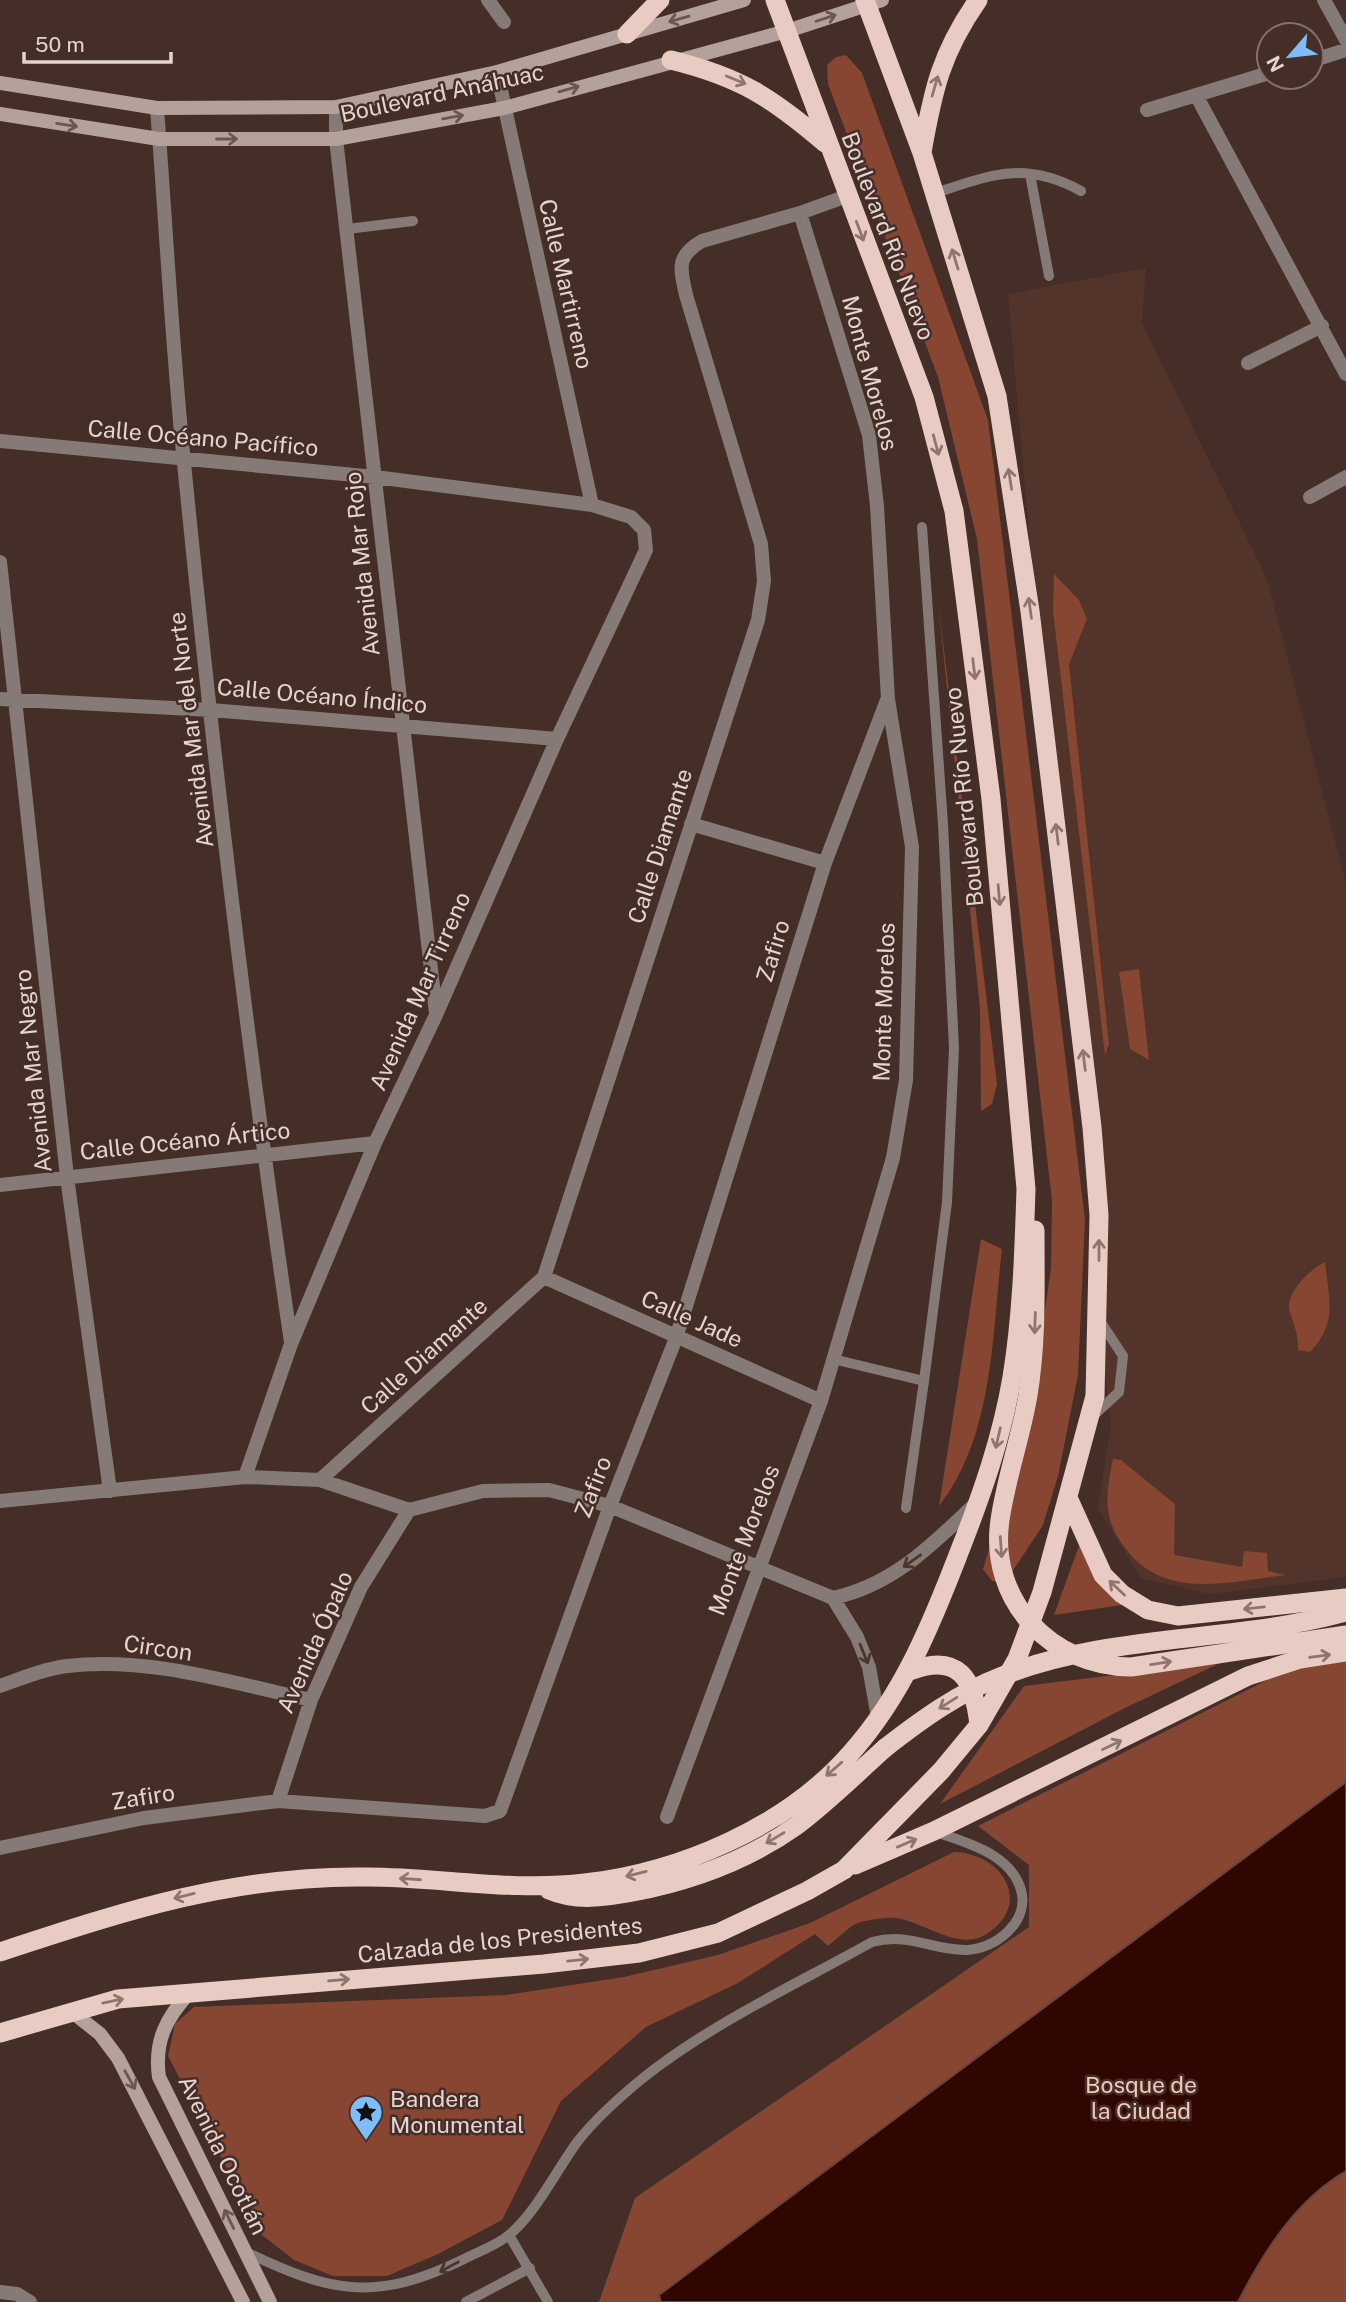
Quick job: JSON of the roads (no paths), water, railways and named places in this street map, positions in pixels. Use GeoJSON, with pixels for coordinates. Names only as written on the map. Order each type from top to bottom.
{"type":"FeatureCollection","features":[{"type":"Feature","properties":{"kind":"highway"},"geometry":{"type":"LineString","coordinates":[[627,34],[660,0]]}},
{"type":"Feature","properties":{"kind":"highway","name":"Boulevard Río Nuevo"},"geometry":{"type":"LineString","coordinates":[[775,0],[924,397],[954,511],[991,799],[1026,1189],[1012,1377],[980,1499],[938,1607],[909,1671]]}},
{"type":"Feature","properties":{"kind":"highway"},"geometry":{"type":"LineString","coordinates":[[922,153],[942,61],[978,0]]}},
{"type":"Feature","properties":{"kind":"highway"},"geometry":{"type":"LineString","coordinates":[[871,2],[935,193],[998,396],[1030,611],[1092,1127],[1099,1214],[1096,1396],[1069,1500],[1103,1575],[1122,1594],[1148,1610],[1178,1616],[1346,1598]]}},
{"type":"Feature","properties":{"kind":"highway"},"geometry":{"type":"LineString","coordinates":[[671,60],[707,69],[748,85],[827,144]]}},
{"type":"Feature","properties":{"kind":"highway"},"geometry":{"type":"LineString","coordinates":[[1026,1189],[1035,1230],[1034,1350],[1028,1396],[1000,1522],[1000,1553],[1008,1583],[1022,1612],[1039,1633],[1063,1651],[1085,1662],[1108,1667],[1131,1667],[1346,1635]]}},
{"type":"Feature","properties":{"kind":"highway","name":"Calzada de los Presidentes"},"geometry":{"type":"LineString","coordinates":[[0,2033],[118,1999],[639,1954],[718,1933],[807,1891],[844,1870],[906,1810],[979,1725],[1017,1659],[1042,1592],[1069,1500]]}},
{"type":"Feature","properties":{"kind":"highway"},"geometry":{"type":"LineString","coordinates":[[541,1886],[565,1897],[612,1896],[688,1879],[737,1861],[795,1826],[885,1748],[964,1693],[1029,1667],[1055,1660],[1346,1612]]}},
{"type":"Feature","properties":{"kind":"highway"},"geometry":{"type":"LineString","coordinates":[[844,1870],[934,1831],[1248,1676],[1300,1659],[1346,1652]]}},
{"type":"Feature","properties":{"kind":"highway"},"geometry":{"type":"LineString","coordinates":[[909,1671],[929,1664],[951,1666],[967,1679],[976,1695],[979,1725]]}},
{"type":"Feature","properties":{"kind":"highway","name":"Calzada de los Presidentes"},"geometry":{"type":"LineString","coordinates":[[0,1952],[151,1904],[213,1889],[303,1879],[368,1877],[541,1886],[633,1875],[713,1850],[747,1834],[805,1794],[849,1755],[909,1671]]}},
{"type":"Feature","properties":{"kind":"main road","name":"Boulevard Anáhuac"},"geometry":{"type":"LineString","coordinates":[[0,83],[157,108],[336,107],[498,72],[744,0]]}},
{"type":"Feature","properties":{"kind":"main road","name":"Boulevard Anáhuac"},"geometry":{"type":"LineString","coordinates":[[0,114],[159,139],[337,139],[503,108],[671,60],[787,31],[871,2]]}},
{"type":"Feature","properties":{"kind":"main road","name":"Avenida Ocotlán"},"geometry":{"type":"LineString","coordinates":[[190,1992],[170,2014],[160,2039],[157,2057],[159,2077],[270,2302]]}},
{"type":"Feature","properties":{"kind":"main road","name":"Avenida Ocotlán"},"geometry":{"type":"LineString","coordinates":[[71,2011],[100,2034],[118,2058],[243,2302]]}},
{"type":"Feature","properties":{"kind":"street"},"geometry":{"type":"LineString","coordinates":[[488,0],[504,22]]}},
{"type":"Feature","properties":{"kind":"street"},"geometry":{"type":"LineString","coordinates":[[1324,0],[1346,40]]}},
{"type":"Feature","properties":{"kind":"street"},"geometry":{"type":"LineString","coordinates":[[1325,57],[1346,50]]}},
{"type":"Feature","properties":{"kind":"street","name":"Calle Martirreno"},"geometry":{"type":"LineString","coordinates":[[498,72],[503,108],[592,505]]}},
{"type":"Feature","properties":{"kind":"street"},"geometry":{"type":"LineString","coordinates":[[1147,110],[1255,77]]}},
{"type":"Feature","properties":{"kind":"street"},"geometry":{"type":"LineString","coordinates":[[1196,95],[1346,374]]}},
{"type":"Feature","properties":{"kind":"street","name":"Avenida Mar Rojo"},"geometry":{"type":"LineString","coordinates":[[336,107],[337,139],[436,1015]]}},
{"type":"Feature","properties":{"kind":"street","name":"Avenida Mar del Norte"},"geometry":{"type":"LineString","coordinates":[[157,108],[184,461],[264,1155],[291,1344]]}},
{"type":"Feature","properties":{"kind":"street"},"geometry":{"type":"LineString","coordinates":[[800,213],[847,196]]}},
{"type":"Feature","properties":{"kind":"street","name":"Monte Morelos"},"geometry":{"type":"LineString","coordinates":[[667,1817],[821,1401],[893,1158],[906,1080],[912,847],[888,699],[877,506],[869,435],[800,213]]}},
{"type":"Feature","properties":{"kind":"street","name":"Calle Diamante"},"geometry":{"type":"LineString","coordinates":[[320,1480],[544,1277],[758,620],[764,581],[761,544],[686,295],[681,261],[687,250],[702,241],[800,213]]}},
{"type":"Feature","properties":{"kind":"street"},"geometry":{"type":"LineString","coordinates":[[1248,363],[1322,326]]}},
{"type":"Feature","properties":{"kind":"street","name":"Calle Océano Pacífico"},"geometry":{"type":"LineString","coordinates":[[0,441],[184,461],[375,477],[592,505],[631,517],[644,530]]}},
{"type":"Feature","properties":{"kind":"street"},"geometry":{"type":"LineString","coordinates":[[1310,496],[1346,477]]}},
{"type":"Feature","properties":{"kind":"street","name":"Avenida Mar Tirreno"},"geometry":{"type":"LineString","coordinates":[[245,1477],[291,1344],[375,1143],[436,1015],[557,739],[646,550],[644,530]]}},
{"type":"Feature","properties":{"kind":"street","name":"Avenida Mar Negro"},"geometry":{"type":"LineString","coordinates":[[0,562],[7,699],[67,1177],[110,1491]]}},
{"type":"Feature","properties":{"kind":"street","name":"Calle Océano Índico"},"geometry":{"type":"LineString","coordinates":[[7,699],[211,709],[557,739]]}},
{"type":"Feature","properties":{"kind":"street","name":"Zafiro"},"geometry":{"type":"LineString","coordinates":[[0,1848],[144,1818],[278,1801],[485,1816],[500,1811],[610,1506],[676,1338],[825,863],[888,699]]}},
{"type":"Feature","properties":{"kind":"street"},"geometry":{"type":"LineString","coordinates":[[691,824],[825,863]]}},
{"type":"Feature","properties":{"kind":"street","name":"Calle Océano Ártico"},"geometry":{"type":"LineString","coordinates":[[0,1185],[375,1143]]}},
{"type":"Feature","properties":{"kind":"street","name":"Calle Jade"},"geometry":{"type":"LineString","coordinates":[[544,1277],[821,1401]]}},
{"type":"Feature","properties":{"kind":"street"},"geometry":{"type":"LineString","coordinates":[[0,1501],[245,1477],[320,1480],[409,1510],[483,1491],[549,1490],[610,1506],[833,1598],[858,1593],[882,1582],[922,1554],[980,1499]]}},
{"type":"Feature","properties":{"kind":"street","name":"Avenida Ópalo"},"geometry":{"type":"LineString","coordinates":[[278,1801],[311,1700],[361,1587],[409,1510]]}},
{"type":"Feature","properties":{"kind":"street"},"geometry":{"type":"LineString","coordinates":[[833,1598],[853,1629],[869,1667],[878,1717]]}},
{"type":"Feature","properties":{"kind":"street","name":"Circon"},"geometry":{"type":"LineString","coordinates":[[0,1686],[65,1667],[104,1664],[174,1671],[311,1700]]}},
{"type":"Feature","properties":{"kind":"street"},"geometry":{"type":"LineString","coordinates":[[0,2292],[17,2294],[30,2302]]}},
{"type":"Feature","properties":{"kind":"lane"},"geometry":{"type":"LineString","coordinates":[[935,193],[1000,172],[1030,174],[1067,184],[1080,191]]}},
{"type":"Feature","properties":{"kind":"lane"},"geometry":{"type":"LineString","coordinates":[[1030,174],[1049,276]]}},
{"type":"Feature","properties":{"kind":"lane"},"geometry":{"type":"LineString","coordinates":[[347,229],[413,221]]}},
{"type":"Feature","properties":{"kind":"lane"},"geometry":{"type":"LineString","coordinates":[[906,1508],[947,1202],[954,1048],[943,824],[922,527]]}},
{"type":"Feature","properties":{"kind":"lane"},"geometry":{"type":"LineString","coordinates":[[833,1359],[924,1381]]}},
{"type":"Feature","properties":{"kind":"lane"},"geometry":{"type":"LineString","coordinates":[[246,2252],[302,2279],[342,2287],[384,2291],[429,2278],[509,2235],[553,2181],[578,2141],[644,2078],[773,1994],[872,1942],[889,1938],[918,1940],[952,1948],[978,1949],[1002,1937],[1016,1924],[1022,1892],[1014,1874],[1001,1861],[974,1846],[934,1831]]}},
{"type":"Feature","properties":{"kind":"lane"},"geometry":{"type":"LineString","coordinates":[[509,2235],[548,2302]]}},
{"type":"Feature","properties":{"kind":"lane"},"geometry":{"type":"LineString","coordinates":[[466,2302],[530,2268]]}},
{"type":"Feature","properties":{"kind":"place","name":"Bandera Monumental"},"geometry":{"type":"Point","coordinates":[366,2142]}},
{"type":"Feature","properties":{"kind":"park label","name":"Bosque de la Ciudad"},"geometry":{"type":"Point","coordinates":[1141,2098]}}]}
